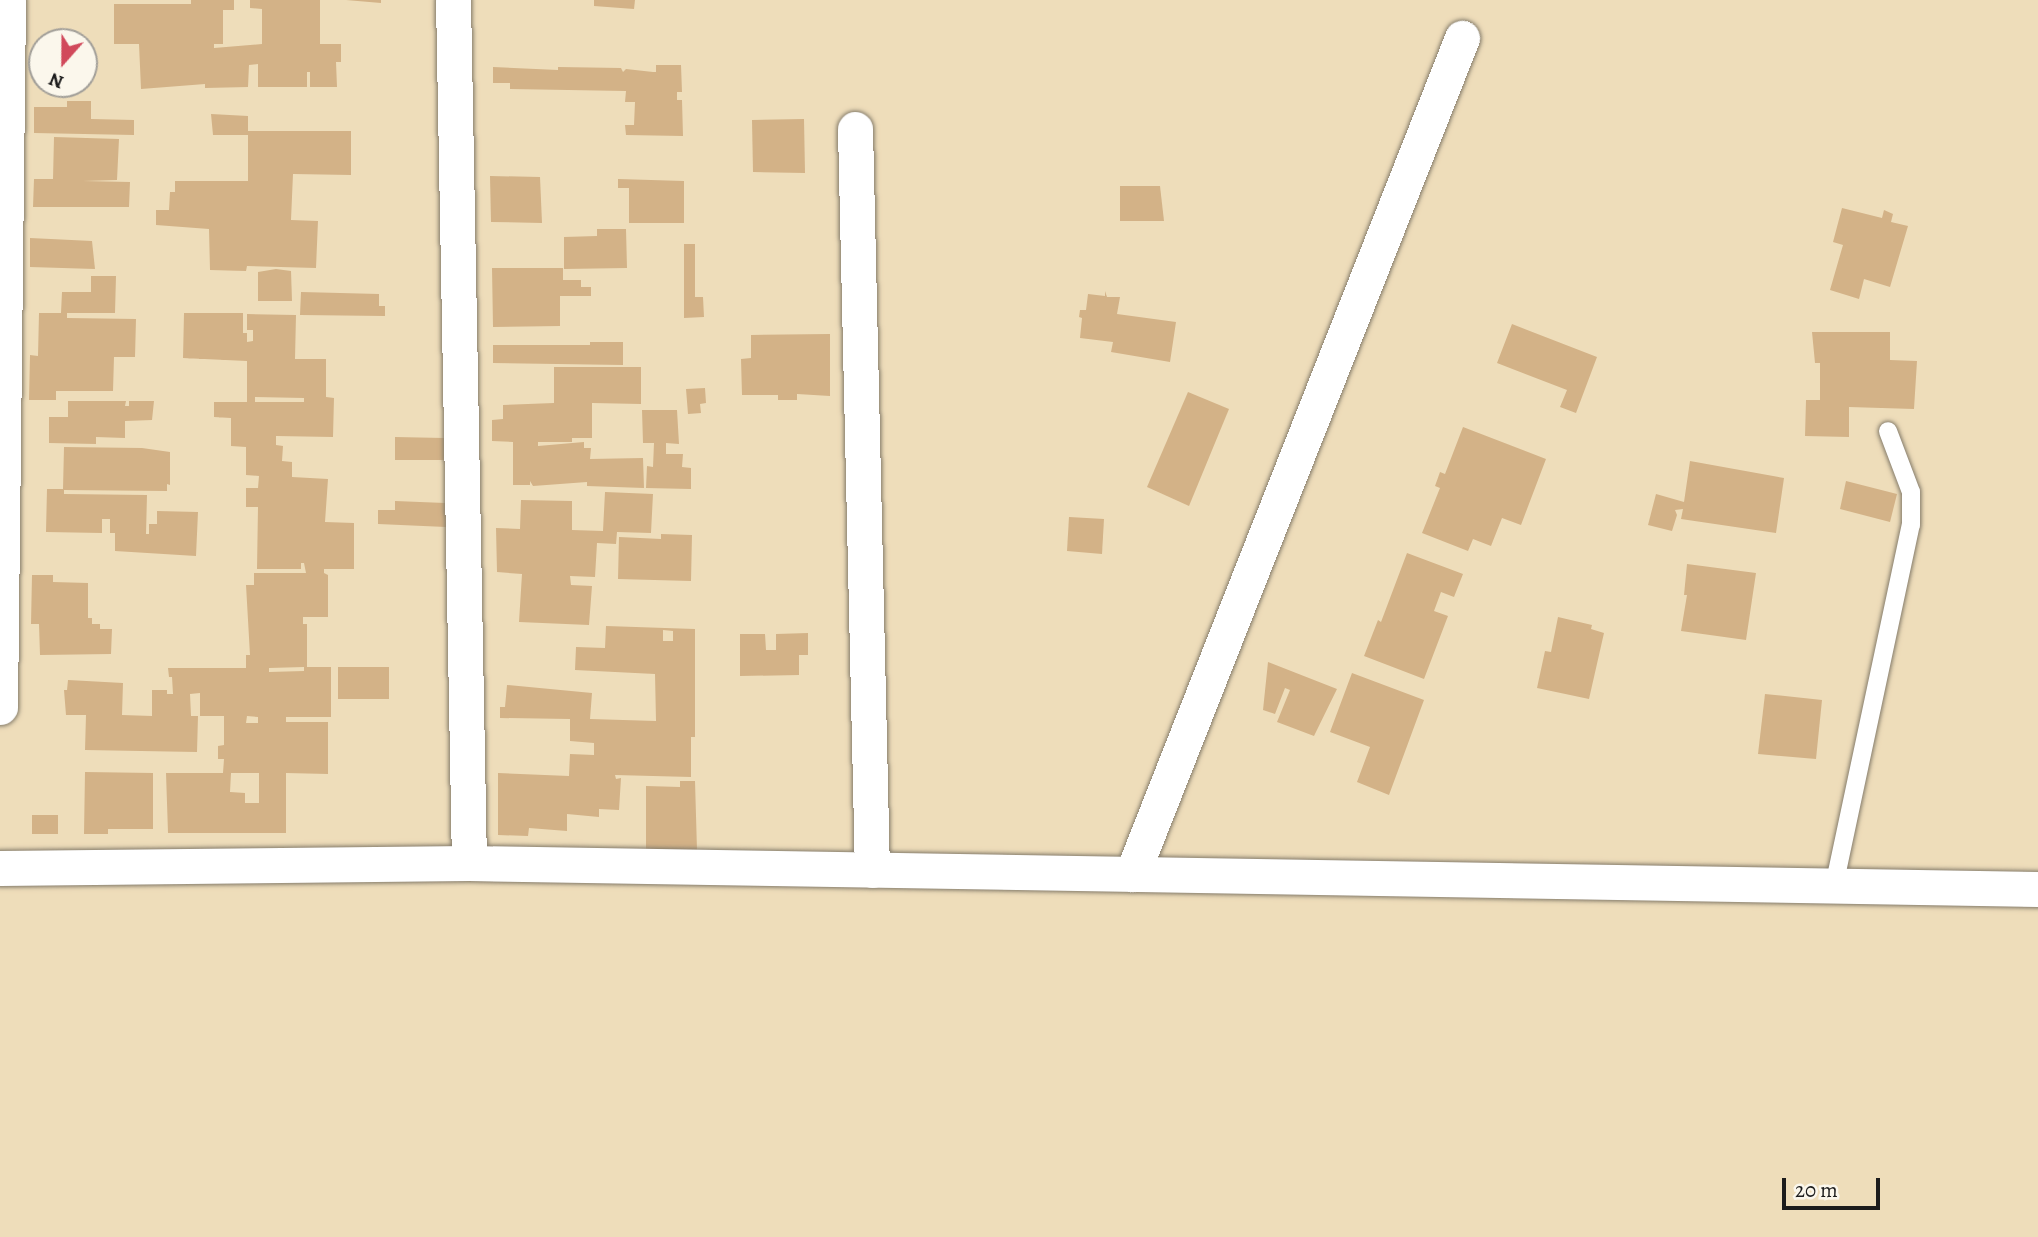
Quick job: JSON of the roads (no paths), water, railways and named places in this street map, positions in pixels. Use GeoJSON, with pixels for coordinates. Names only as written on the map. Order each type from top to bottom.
{"type":"FeatureCollection","features":[{"type":"Feature","properties":{"kind":"street"},"geometry":{"type":"LineString","coordinates":[[0,707],[8,0]]}},
{"type":"Feature","properties":{"kind":"street"},"geometry":{"type":"LineString","coordinates":[[453,0],[469,863]]}},
{"type":"Feature","properties":{"kind":"street"},"geometry":{"type":"LineString","coordinates":[[1132,874],[1462,38]]}},
{"type":"Feature","properties":{"kind":"street"},"geometry":{"type":"LineString","coordinates":[[855,129],[872,870]]}},
{"type":"Feature","properties":{"kind":"street"},"geometry":{"type":"LineString","coordinates":[[0,868],[469,863],[2038,889]]}},
{"type":"Feature","properties":{"kind":"lane"},"geometry":{"type":"LineString","coordinates":[[1834,886],[1911,525],[1911,492],[1888,431]]}}]}
